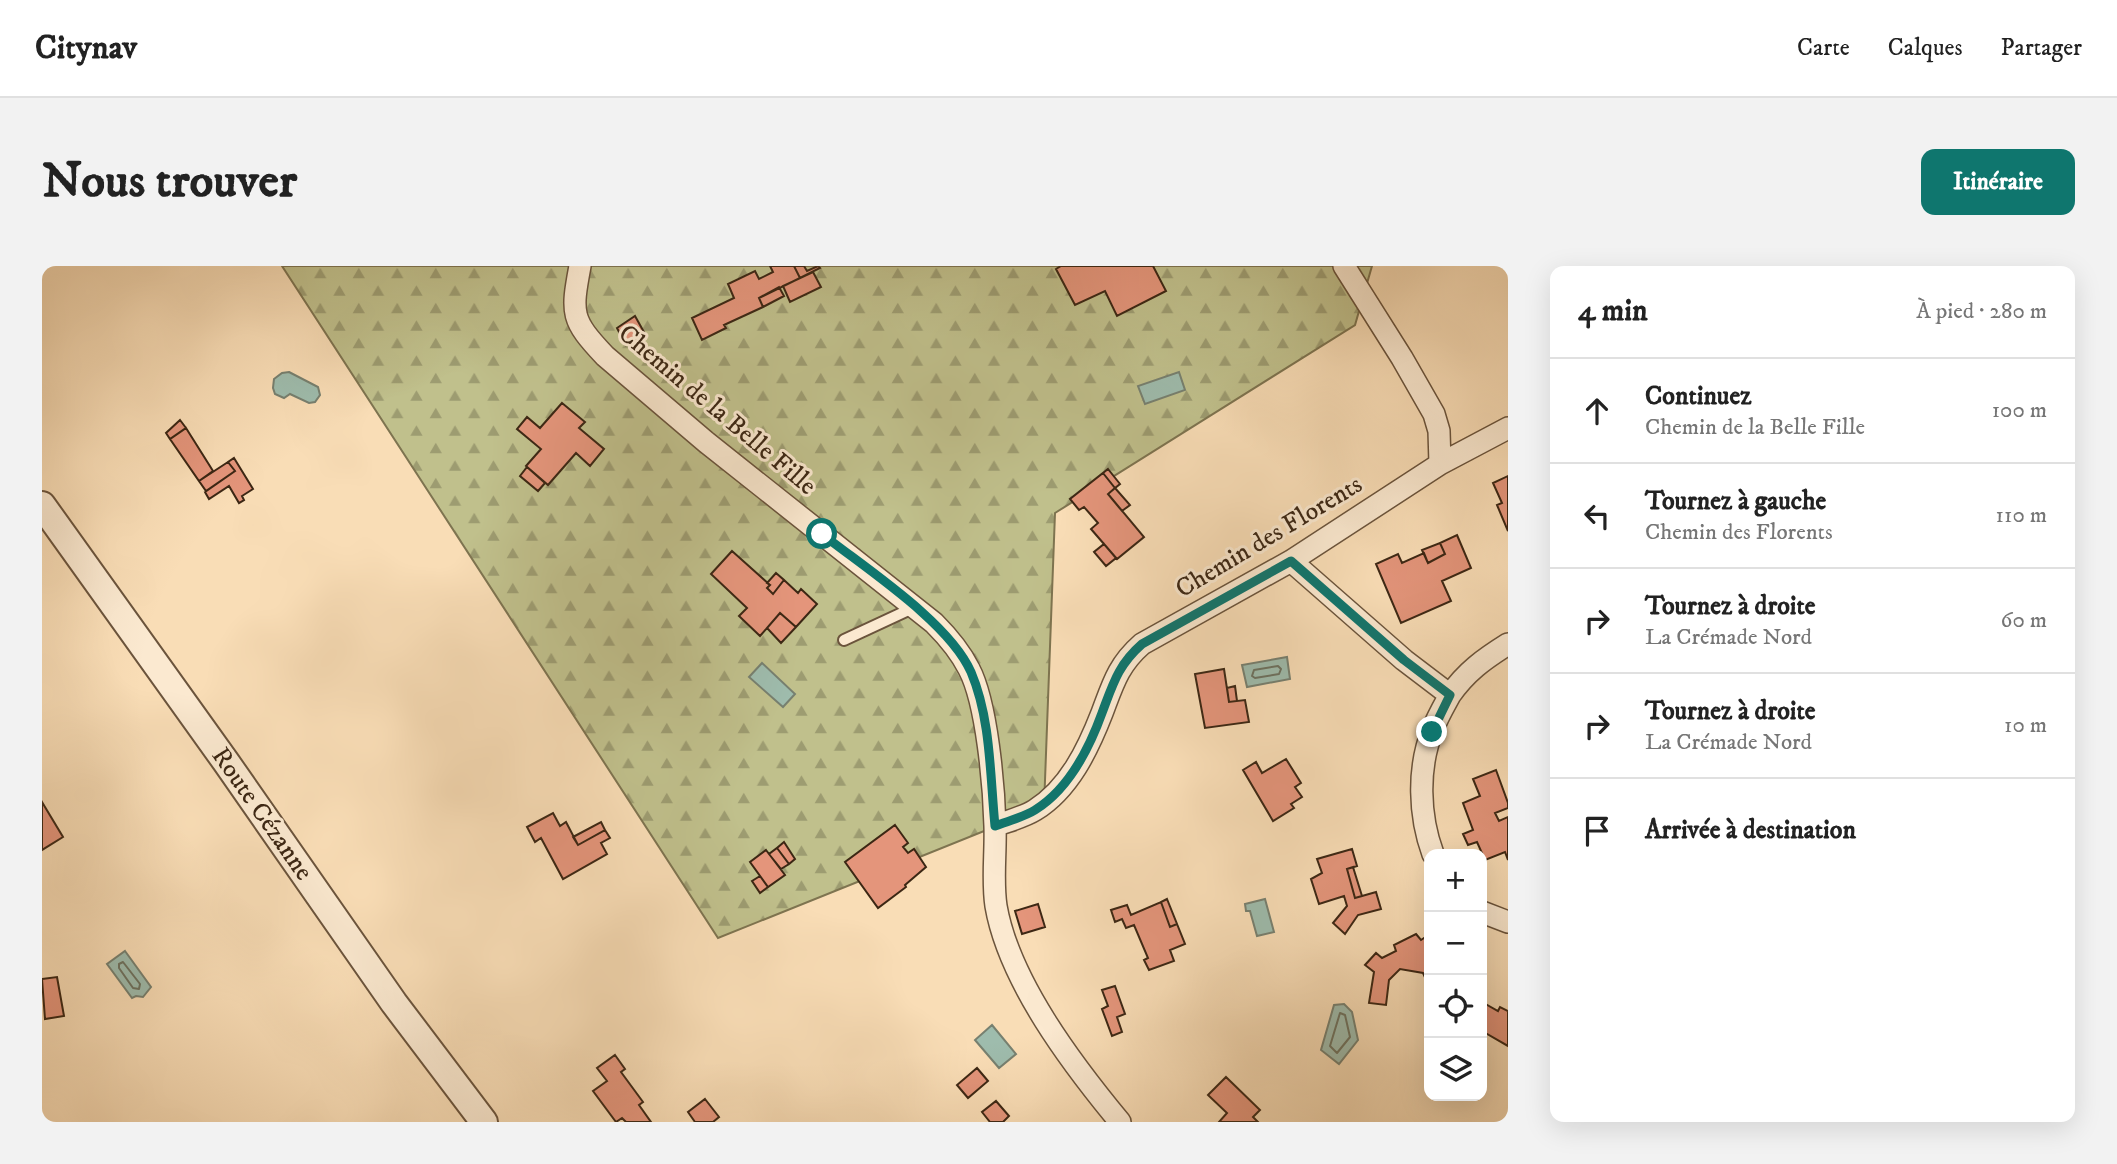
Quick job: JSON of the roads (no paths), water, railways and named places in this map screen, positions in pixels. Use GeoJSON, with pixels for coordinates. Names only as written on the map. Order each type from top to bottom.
{"type":"FeatureCollection","features":[{"type":"Feature","properties":{"kind":"street","name":"Chemin de la Belle Fille"},"geometry":{"type":"LineString","coordinates":[[580,266],[574,305],[576,318],[606,356],[706,442],[915,607],[956,646],[971,672],[985,729],[995,826],[996,907],[1014,960],[1055,1035],[1119,1122]]}},
{"type":"Feature","properties":{"kind":"street"},"geometry":{"type":"LineString","coordinates":[[1344,266],[1434,414],[1439,431],[1440,464]]}},
{"type":"Feature","properties":{"kind":"street","name":"Chemin des Florents"},"geometry":{"type":"LineString","coordinates":[[995,826],[1034,810],[1059,791],[1086,751],[1117,674],[1127,657],[1142,644],[1291,561],[1440,464],[1508,428]]}},
{"type":"Feature","properties":{"kind":"street","name":"Route Cézanne"},"geometry":{"type":"LineString","coordinates":[[42,505],[394,1003],[484,1122]]}},
{"type":"Feature","properties":{"kind":"street"},"geometry":{"type":"LineString","coordinates":[[1291,561],[1404,660],[1450,695]]}},
{"type":"Feature","properties":{"kind":"street"},"geometry":{"type":"LineString","coordinates":[[1432,849],[1422,804],[1422,780],[1432,732],[1450,695],[1465,674],[1508,644]]}},
{"type":"Feature","properties":{"kind":"street"},"geometry":{"type":"LineString","coordinates":[[1487,914],[1508,922]]}},
{"type":"Feature","properties":{"kind":"lane"},"geometry":{"type":"LineString","coordinates":[[844,640],[915,607]]}},
{"type":"Feature","properties":{"kind":"water"},"geometry":{"type":"Polygon","coordinates":[[[289,372],[318,387],[320,395],[315,402],[309,403],[290,394],[284,398],[275,394],[274,379],[289,372]]]}},
{"type":"Feature","properties":{"kind":"water"},"geometry":{"type":"Polygon","coordinates":[[[1179,372],[1185,390],[1145,404],[1138,386],[1179,372]]]}},
{"type":"Feature","properties":{"kind":"water"},"geometry":{"type":"Polygon","coordinates":[[[1287,657],[1290,679],[1247,687],[1242,665],[1287,657]]]}},
{"type":"Feature","properties":{"kind":"water"},"geometry":{"type":"Polygon","coordinates":[[[762,663],[795,694],[783,707],[749,677],[762,663]]]}},
{"type":"Feature","properties":{"kind":"water"},"geometry":{"type":"Polygon","coordinates":[[[1265,899],[1274,932],[1257,936],[1250,911],[1246,911],[1245,904],[1265,899]]]}},
{"type":"Feature","properties":{"kind":"water"},"geometry":{"type":"Polygon","coordinates":[[[125,951],[151,987],[143,997],[132,998],[107,964],[125,951]]]}},
{"type":"Feature","properties":{"kind":"water"},"geometry":{"type":"Polygon","coordinates":[[[1344,1004],[1352,1012],[1358,1040],[1339,1064],[1321,1050],[1334,1005],[1344,1004]]]}},
{"type":"Feature","properties":{"kind":"water"},"geometry":{"type":"Polygon","coordinates":[[[992,1025],[1016,1054],[999,1068],[975,1040],[992,1025]]]}}]}
